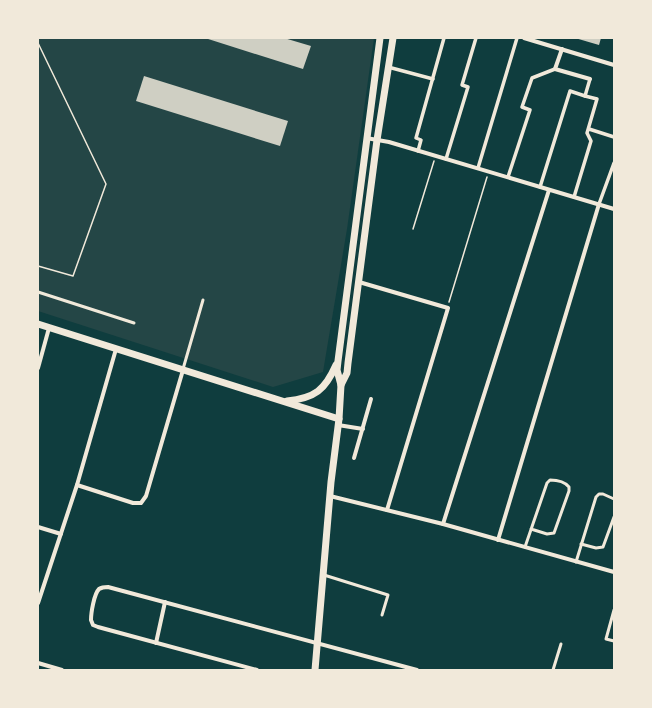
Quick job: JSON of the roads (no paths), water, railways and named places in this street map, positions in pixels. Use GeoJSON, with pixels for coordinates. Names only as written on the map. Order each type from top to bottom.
{"type":"FeatureCollection","features":[{"type":"Feature","properties":{"kind":"street"},"geometry":{"type":"LineString","coordinates":[[341,385],[337,370],[338,361],[380,38]]}},
{"type":"Feature","properties":{"kind":"street"},"geometry":{"type":"LineString","coordinates":[[315,670],[322,574],[331,482],[339,422],[341,385],[346,372],[377,140],[393,38]]}},
{"type":"Feature","properties":{"kind":"street"},"geometry":{"type":"LineString","coordinates":[[418,151],[421,140],[416,138],[444,38]]}},
{"type":"Feature","properties":{"kind":"street"},"geometry":{"type":"LineString","coordinates":[[446,159],[468,88],[462,85],[476,38]]}},
{"type":"Feature","properties":{"kind":"street"},"geometry":{"type":"LineString","coordinates":[[478,168],[517,38]]}},
{"type":"Feature","properties":{"kind":"street"},"geometry":{"type":"LineString","coordinates":[[524,38],[614,65]]}},
{"type":"Feature","properties":{"kind":"street"},"geometry":{"type":"LineString","coordinates":[[556,69],[562,49]]}},
{"type":"Feature","properties":{"kind":"street"},"geometry":{"type":"LineString","coordinates":[[388,67],[433,79]]}},
{"type":"Feature","properties":{"kind":"street"},"geometry":{"type":"LineString","coordinates":[[508,177],[530,110],[522,107],[532,78],[556,69],[590,80],[585,96]]}},
{"type":"Feature","properties":{"kind":"street"},"geometry":{"type":"LineString","coordinates":[[540,187],[570,91],[597,99],[587,133],[591,141],[574,197]]}},
{"type":"Feature","properties":{"kind":"street"},"geometry":{"type":"LineString","coordinates":[[589,129],[614,137]]}},
{"type":"Feature","properties":{"kind":"street"},"geometry":{"type":"LineString","coordinates":[[366,138],[389,142],[614,209]]}},
{"type":"Feature","properties":{"kind":"street"},"geometry":{"type":"LineString","coordinates":[[498,540],[599,204],[614,163]]}},
{"type":"Feature","properties":{"kind":"street"},"geometry":{"type":"LineString","coordinates":[[444,524],[549,190]]}},
{"type":"Feature","properties":{"kind":"street"},"geometry":{"type":"LineString","coordinates":[[359,282],[448,308],[387,510]]}},
{"type":"Feature","properties":{"kind":"street"},"geometry":{"type":"LineString","coordinates":[[38,324],[285,401],[339,422],[363,429]]}},
{"type":"Feature","properties":{"kind":"street"},"geometry":{"type":"LineString","coordinates":[[38,368],[50,328]]}},
{"type":"Feature","properties":{"kind":"street"},"geometry":{"type":"LineString","coordinates":[[38,603],[61,534],[116,349]]}},
{"type":"Feature","properties":{"kind":"street"},"geometry":{"type":"LineString","coordinates":[[285,401],[302,399],[316,393],[326,384],[338,361]]}},
{"type":"Feature","properties":{"kind":"street"},"geometry":{"type":"LineString","coordinates":[[76,485],[133,503],[141,503],[146,496],[183,370]]}},
{"type":"Feature","properties":{"kind":"street"},"geometry":{"type":"LineString","coordinates":[[354,458],[371,398]]}},
{"type":"Feature","properties":{"kind":"street"},"geometry":{"type":"LineString","coordinates":[[330,496],[444,524],[614,572]]}},
{"type":"Feature","properties":{"kind":"street"},"geometry":{"type":"LineString","coordinates":[[38,526],[61,534]]}},
{"type":"Feature","properties":{"kind":"street"},"geometry":{"type":"LineString","coordinates":[[257,670],[98,627],[93,624],[91,620],[96,594],[99,589],[108,587],[417,670]]}},
{"type":"Feature","properties":{"kind":"street"},"geometry":{"type":"LineString","coordinates":[[156,643],[165,602]]}},
{"type":"Feature","properties":{"kind":"street"},"geometry":{"type":"LineString","coordinates":[[38,663],[62,670]]}},
{"type":"Feature","properties":{"kind":"lane"},"geometry":{"type":"LineString","coordinates":[[38,292],[134,323]]}},
{"type":"Feature","properties":{"kind":"lane"},"geometry":{"type":"LineString","coordinates":[[183,370],[203,300]]}},
{"type":"Feature","properties":{"kind":"lane"},"geometry":{"type":"LineString","coordinates":[[525,547],[531,529],[547,483],[550,480],[554,480],[566,484],[569,487],[569,491],[554,533],[547,534],[531,529]]}},
{"type":"Feature","properties":{"kind":"lane"},"geometry":{"type":"LineString","coordinates":[[576,562],[598,494],[603,494],[614,498]]}},
{"type":"Feature","properties":{"kind":"lane"},"geometry":{"type":"LineString","coordinates":[[582,544],[596,548],[603,546],[614,518]]}},
{"type":"Feature","properties":{"kind":"lane"},"geometry":{"type":"LineString","coordinates":[[322,574],[388,595],[382,615]]}},
{"type":"Feature","properties":{"kind":"lane"},"geometry":{"type":"LineString","coordinates":[[614,610],[606,639],[614,641]]}},
{"type":"Feature","properties":{"kind":"lane"},"geometry":{"type":"LineString","coordinates":[[553,670],[561,644]]}}]}
